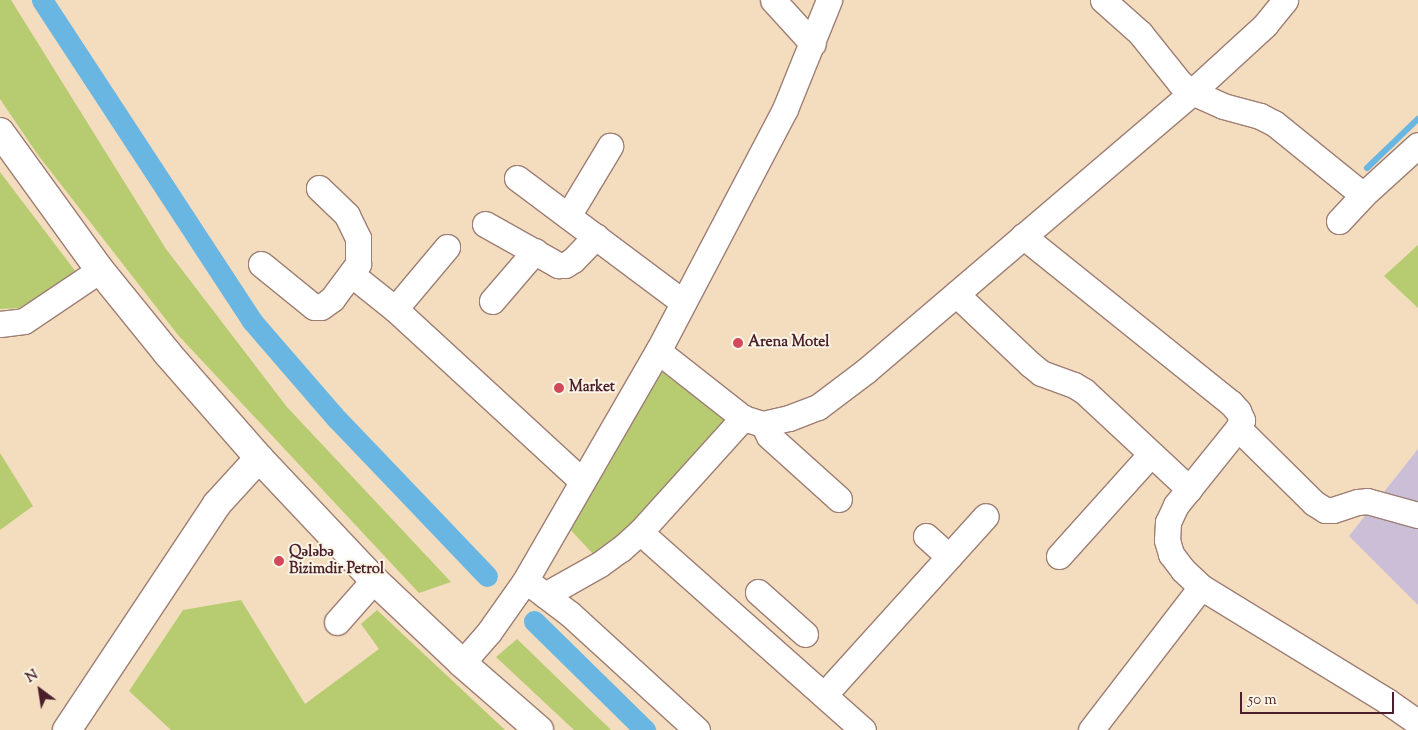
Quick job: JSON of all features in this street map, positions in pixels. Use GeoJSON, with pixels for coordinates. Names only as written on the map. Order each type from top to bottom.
{"type":"FeatureCollection","features":[{"type":"Feature","properties":{"kind":"main road"},"geometry":{"type":"LineString","coordinates":[[0,132],[100,270],[168,354],[259,458],[374,580],[462,664],[539,730]]}},
{"type":"Feature","properties":{"kind":"main road"},"geometry":{"type":"LineString","coordinates":[[67,730],[217,504],[259,458]]}},
{"type":"Feature","properties":{"kind":"street"},"geometry":{"type":"LineString","coordinates":[[773,0],[813,44]]}},
{"type":"Feature","properties":{"kind":"street"},"geometry":{"type":"LineString","coordinates":[[462,664],[489,632],[525,580],[658,351],[785,109],[813,44],[829,0]]}},
{"type":"Feature","properties":{"kind":"street"},"geometry":{"type":"LineString","coordinates":[[1103,0],[1140,33],[1180,83],[1192,92],[1223,106],[1260,116],[1274,123],[1363,195]]}},
{"type":"Feature","properties":{"kind":"street"},"geometry":{"type":"LineString","coordinates":[[545,595],[600,564],[640,532],[753,421],[789,418],[818,407],[867,370],[1192,92],[1265,25],[1285,0]]}},
{"type":"Feature","properties":{"kind":"street"},"geometry":{"type":"LineString","coordinates":[[1339,222],[1363,195],[1418,145]]}},
{"type":"Feature","properties":{"kind":"street"},"geometry":{"type":"LineString","coordinates":[[568,216],[610,146]]}},
{"type":"Feature","properties":{"kind":"street"},"geometry":{"type":"LineString","coordinates":[[517,178],[683,302]]}},
{"type":"Feature","properties":{"kind":"street"},"geometry":{"type":"LineString","coordinates":[[262,264],[314,307],[321,307],[332,299],[351,274],[358,264],[358,238],[347,214],[319,188]]}},
{"type":"Feature","properties":{"kind":"street"},"geometry":{"type":"LineString","coordinates":[[485,224],[558,265],[565,265],[596,236]]}},
{"type":"Feature","properties":{"kind":"street"},"geometry":{"type":"LineString","coordinates":[[1023,236],[1231,403],[1242,420],[1238,428],[1176,505],[1168,522],[1167,540],[1171,554],[1183,570],[1201,587],[1387,701],[1418,724]]}},
{"type":"Feature","properties":{"kind":"street"},"geometry":{"type":"LineString","coordinates":[[395,309],[448,247]]}},
{"type":"Feature","properties":{"kind":"street"},"geometry":{"type":"LineString","coordinates":[[492,301],[535,251]]}},
{"type":"Feature","properties":{"kind":"street"},"geometry":{"type":"LineString","coordinates":[[0,324],[24,321],[100,270]]}},
{"type":"Feature","properties":{"kind":"street"},"geometry":{"type":"LineString","coordinates":[[351,274],[395,309],[582,481]]}},
{"type":"Feature","properties":{"kind":"street"},"geometry":{"type":"LineString","coordinates":[[956,294],[1041,373],[1074,385],[1084,391],[1189,489]]}},
{"type":"Feature","properties":{"kind":"street"},"geometry":{"type":"LineString","coordinates":[[658,351],[753,421],[839,499]]}},
{"type":"Feature","properties":{"kind":"street"},"geometry":{"type":"LineString","coordinates":[[1238,428],[1314,503],[1325,510],[1333,510],[1367,501],[1418,515]]}},
{"type":"Feature","properties":{"kind":"street"},"geometry":{"type":"LineString","coordinates":[[1059,556],[1152,454]]}},
{"type":"Feature","properties":{"kind":"street"},"geometry":{"type":"LineString","coordinates":[[824,696],[986,516]]}},
{"type":"Feature","properties":{"kind":"street"},"geometry":{"type":"LineString","coordinates":[[640,532],[863,730]]}},
{"type":"Feature","properties":{"kind":"street"},"geometry":{"type":"LineString","coordinates":[[926,536],[949,557]]}},
{"type":"Feature","properties":{"kind":"street"},"geometry":{"type":"LineString","coordinates":[[337,622],[374,580]]}},
{"type":"Feature","properties":{"kind":"street"},"geometry":{"type":"LineString","coordinates":[[525,580],[601,642],[697,730]]}},
{"type":"Feature","properties":{"kind":"street"},"geometry":{"type":"LineString","coordinates":[[1091,730],[1201,587]]}},
{"type":"Feature","properties":{"kind":"street"},"geometry":{"type":"LineString","coordinates":[[750,630],[765,598],[805,634]]}},
{"type":"Feature","properties":{"kind":"shaded area"},"geometry":{"type":"Polygon","coordinates":[[[1418,449],[1418,605],[1349,536],[1418,449]]]}},
{"type":"Feature","properties":{"kind":"green space"},"geometry":{"type":"Polygon","coordinates":[[[0,0],[11,0],[166,249],[287,407],[451,582],[419,593],[178,335],[38,155],[0,99],[0,0]]]}},
{"type":"Feature","properties":{"kind":"green space"},"geometry":{"type":"Polygon","coordinates":[[[0,172],[76,272],[51,292],[19,308],[0,309],[0,172]]]}},
{"type":"Feature","properties":{"kind":"green space"},"geometry":{"type":"Polygon","coordinates":[[[1418,245],[1418,308],[1384,276],[1418,245]]]}},
{"type":"Feature","properties":{"kind":"green space"},"geometry":{"type":"Polygon","coordinates":[[[661,371],[725,420],[634,525],[594,555],[566,525],[661,371]]]}},
{"type":"Feature","properties":{"kind":"green space"},"geometry":{"type":"Polygon","coordinates":[[[0,453],[33,506],[0,530],[0,453]]]}},
{"type":"Feature","properties":{"kind":"green space"},"geometry":{"type":"Polygon","coordinates":[[[241,600],[305,704],[379,649],[361,624],[377,610],[505,730],[171,730],[129,691],[183,610],[241,600]]]}},
{"type":"Feature","properties":{"kind":"green space"},"geometry":{"type":"Polygon","coordinates":[[[517,639],[611,730],[574,730],[496,657],[517,639]]]}},
{"type":"Feature","properties":{"kind":"waterway"},"geometry":{"type":"LineString","coordinates":[[42,0],[252,321],[337,419],[487,576]]}},
{"type":"Feature","properties":{"kind":"waterway"},"geometry":{"type":"LineString","coordinates":[[1367,168],[1418,119]]}},
{"type":"Feature","properties":{"kind":"waterway"},"geometry":{"type":"LineString","coordinates":[[534,621],[645,730]]}},
{"type":"Feature","properties":{"kind":"place","name":"Arena Motel"},"geometry":{"type":"Point","coordinates":[738,343]}},
{"type":"Feature","properties":{"kind":"place","name":"Market"},"geometry":{"type":"Point","coordinates":[559,388]}},
{"type":"Feature","properties":{"kind":"place","name":"Qələbə Bizimdir Petrol"},"geometry":{"type":"Point","coordinates":[279,561]}}]}
